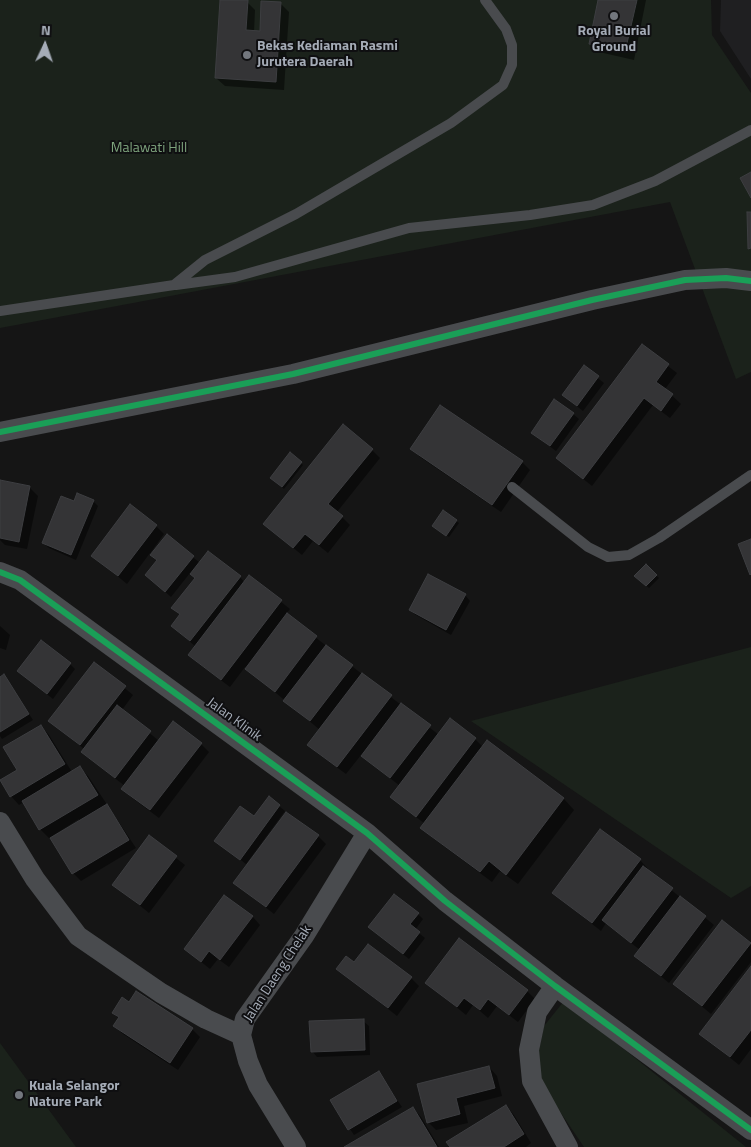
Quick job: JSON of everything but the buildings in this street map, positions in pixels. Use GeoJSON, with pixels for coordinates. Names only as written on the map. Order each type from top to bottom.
{"type":"FeatureCollection","features":[{"type":"Feature","properties":{"kind":"street"},"geometry":{"type":"LineString","coordinates":[[0,432],[294,374],[592,300],[685,280],[726,278],[751,281]]}},
{"type":"Feature","properties":{"kind":"street","name":"Jalan Klinik"},"geometry":{"type":"LineString","coordinates":[[0,572],[20,580],[368,834],[445,901],[554,986],[751,1130]]}},
{"type":"Feature","properties":{"kind":"street"},"geometry":{"type":"LineString","coordinates":[[0,822],[36,880],[78,936],[161,993],[206,1019],[242,1035]]}},
{"type":"Feature","properties":{"kind":"street","name":"Jalan Daeng Chelak"},"geometry":{"type":"LineString","coordinates":[[296,1147],[258,1085],[248,1061],[242,1035],[246,1019],[304,936],[368,834]]}},
{"type":"Feature","properties":{"kind":"street"},"geometry":{"type":"LineString","coordinates":[[554,986],[537,1012],[529,1050],[532,1081],[568,1147]]}},
{"type":"Feature","properties":{"kind":"lane"},"geometry":{"type":"LineString","coordinates":[[174,285],[205,260],[296,214],[451,123],[503,85],[512,65],[512,45],[506,29],[485,0]]}},
{"type":"Feature","properties":{"kind":"lane"},"geometry":{"type":"LineString","coordinates":[[0,311],[235,277],[409,228],[530,215],[593,205],[655,181],[748,133]]}},
{"type":"Feature","properties":{"kind":"lane"},"geometry":{"type":"LineString","coordinates":[[512,487],[588,547],[608,557],[629,555],[751,475]]}},
{"type":"Feature","properties":{"kind":"shaded area"},"geometry":{"type":"Polygon","coordinates":[[[721,0],[751,0],[751,79],[720,31],[721,0]]]}},
{"type":"Feature","properties":{"kind":"green space","name":"Malawati Hill"},"geometry":{"type":"Polygon","coordinates":[[[0,0],[711,0],[712,35],[751,93],[751,372],[736,379],[670,202],[0,328],[0,0]]]}},
{"type":"Feature","properties":{"kind":"green space"},"geometry":{"type":"Polygon","coordinates":[[[751,647],[751,886],[731,898],[471,721],[751,647]]]}},
{"type":"Feature","properties":{"kind":"green space"},"geometry":{"type":"Polygon","coordinates":[[[564,1001],[746,1147],[584,1147],[548,1094],[536,1065],[544,1026],[564,1001]]]}},
{"type":"Feature","properties":{"kind":"green space","name":"Kuala Selangor Nature Park"},"geometry":{"type":"Polygon","coordinates":[[[0,1043],[76,1147],[0,1147],[0,1043]]]}},
{"type":"Feature","properties":{"kind":"cycle path"},"geometry":{"type":"LineString","coordinates":[[0,432],[293,374],[592,300],[685,280],[726,278],[751,281]]}},
{"type":"Feature","properties":{"kind":"cycle path"},"geometry":{"type":"LineString","coordinates":[[0,572],[20,580],[367,833],[445,901],[555,986],[751,1130]]}},
{"type":"Feature","properties":{"kind":"place","name":"Royal Burial Ground"},"geometry":{"type":"Point","coordinates":[614,16]}},
{"type":"Feature","properties":{"kind":"place","name":"Bekas Kediaman Rasmi Jurutera Daerah"},"geometry":{"type":"Point","coordinates":[247,55]}},
{"type":"Feature","properties":{"kind":"place","name":"Kuala Selangor Nature Park"},"geometry":{"type":"Point","coordinates":[19,1095]}}]}
